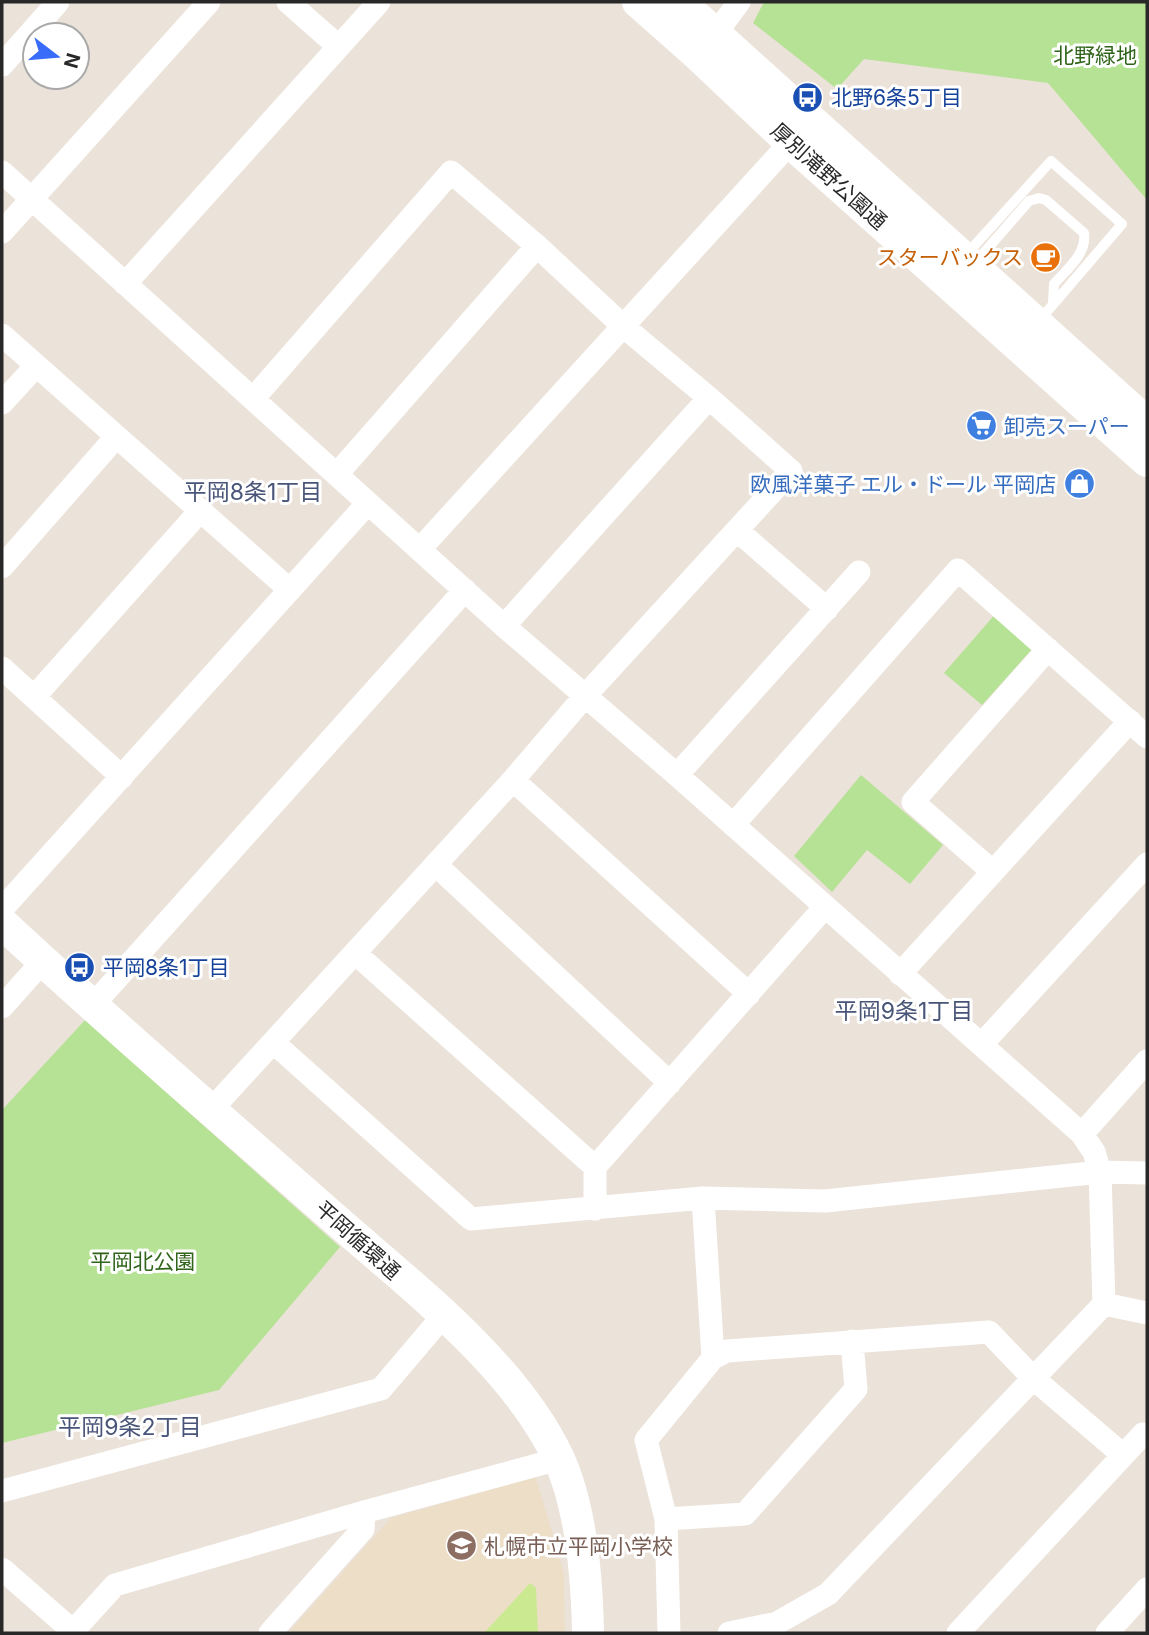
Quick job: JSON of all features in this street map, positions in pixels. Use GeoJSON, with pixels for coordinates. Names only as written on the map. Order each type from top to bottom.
{"type":"FeatureCollection","features":[{"type":"Feature","properties":{"kind":"main road","name":"厚別滝野公園通"},"geometry":{"type":"LineString","coordinates":[[638,2],[708,45],[1147,461]]}},
{"type":"Feature","properties":{"kind":"main road","name":"厚別滝野公園通"},"geometry":{"type":"LineString","coordinates":[[680,2],[708,45]]}},
{"type":"Feature","properties":{"kind":"main road","name":"厚別滝野公園通"},"geometry":{"type":"LineString","coordinates":[[800,132],[967,262],[1045,313],[1144,412]]}},
{"type":"Feature","properties":{"kind":"main road","name":"平岡循環通"},"geometry":{"type":"LineString","coordinates":[[2,923],[499,1368],[540,1423],[559,1459],[582,1544],[588,1633]]}},
{"type":"Feature","properties":{"kind":"street"},"geometry":{"type":"LineString","coordinates":[[2,65],[58,2]]}},
{"type":"Feature","properties":{"kind":"street"},"geometry":{"type":"LineString","coordinates":[[2,232],[209,2]]}},
{"type":"Feature","properties":{"kind":"street"},"geometry":{"type":"LineString","coordinates":[[288,2],[338,46]]}},
{"type":"Feature","properties":{"kind":"street"},"geometry":{"type":"LineString","coordinates":[[125,284],[379,2]]}},
{"type":"Feature","properties":{"kind":"street"},"geometry":{"type":"LineString","coordinates":[[708,45],[739,2]]}},
{"type":"Feature","properties":{"kind":"street"},"geometry":{"type":"LineString","coordinates":[[420,549],[800,132]]}},
{"type":"Feature","properties":{"kind":"street"},"geometry":{"type":"LineString","coordinates":[[2,172],[504,626],[982,1044],[1082,1134],[1094,1152],[1100,1172],[1104,1304],[828,1594],[777,1623],[729,1633]]}},
{"type":"Feature","properties":{"kind":"street"},"geometry":{"type":"LineString","coordinates":[[211,1110],[791,471],[451,172],[253,399]]}},
{"type":"Feature","properties":{"kind":"street"},"geometry":{"type":"LineString","coordinates":[[337,474],[537,246]]}},
{"type":"Feature","properties":{"kind":"street"},"geometry":{"type":"LineString","coordinates":[[2,335],[290,590]]}},
{"type":"Feature","properties":{"kind":"street"},"geometry":{"type":"LineString","coordinates":[[2,403],[35,367]]}},
{"type":"Feature","properties":{"kind":"street"},"geometry":{"type":"LineString","coordinates":[[504,626],[709,398]]}},
{"type":"Feature","properties":{"kind":"street"},"geometry":{"type":"LineString","coordinates":[[2,567],[116,437]]}},
{"type":"Feature","properties":{"kind":"street"},"geometry":{"type":"LineString","coordinates":[[2,909],[368,503]]}},
{"type":"Feature","properties":{"kind":"street"},"geometry":{"type":"LineString","coordinates":[[34,697],[200,510]]}},
{"type":"Feature","properties":{"kind":"street"},"geometry":{"type":"LineString","coordinates":[[738,531],[827,609]]}},
{"type":"Feature","properties":{"kind":"street"},"geometry":{"type":"LineString","coordinates":[[733,825],[958,570],[1147,737]]}},
{"type":"Feature","properties":{"kind":"street"},"geometry":{"type":"LineString","coordinates":[[677,775],[859,572]]}},
{"type":"Feature","properties":{"kind":"street"},"geometry":{"type":"LineString","coordinates":[[92,1006],[466,590]]}},
{"type":"Feature","properties":{"kind":"street"},"geometry":{"type":"LineString","coordinates":[[993,872],[913,802],[1048,649]]}},
{"type":"Feature","properties":{"kind":"street"},"geometry":{"type":"LineString","coordinates":[[2,668],[122,777]]}},
{"type":"Feature","properties":{"kind":"street"},"geometry":{"type":"LineString","coordinates":[[900,974],[1130,721]]}},
{"type":"Feature","properties":{"kind":"street"},"geometry":{"type":"LineString","coordinates":[[513,780],[749,994]]}},
{"type":"Feature","properties":{"kind":"street"},"geometry":{"type":"LineString","coordinates":[[982,1044],[1147,864]]}},
{"type":"Feature","properties":{"kind":"street"},"geometry":{"type":"LineString","coordinates":[[436,865],[670,1083]]}},
{"type":"Feature","properties":{"kind":"street"},"geometry":{"type":"LineString","coordinates":[[595,1209],[595,1167],[824,908]]}},
{"type":"Feature","properties":{"kind":"street"},"geometry":{"type":"LineString","coordinates":[[355,953],[595,1167]]}},
{"type":"Feature","properties":{"kind":"street"},"geometry":{"type":"LineString","coordinates":[[2,1007],[43,961]]}},
{"type":"Feature","properties":{"kind":"street"},"geometry":{"type":"LineString","coordinates":[[274,1043],[471,1219],[703,1198],[825,1201],[1100,1172],[1147,1173]]}},
{"type":"Feature","properties":{"kind":"street"},"geometry":{"type":"LineString","coordinates":[[1082,1134],[1147,1061]]}},
{"type":"Feature","properties":{"kind":"street"},"geometry":{"type":"LineString","coordinates":[[703,1198],[713,1358]]}},
{"type":"Feature","properties":{"kind":"street"},"geometry":{"type":"LineString","coordinates":[[1104,1304],[1147,1313]]}},
{"type":"Feature","properties":{"kind":"street"},"geometry":{"type":"LineString","coordinates":[[2,1491],[381,1389],[443,1316]]}},
{"type":"Feature","properties":{"kind":"street"},"geometry":{"type":"LineString","coordinates":[[669,1633],[666,1519],[646,1440],[713,1358],[727,1351],[989,1332],[1034,1378],[1123,1455]]}},
{"type":"Feature","properties":{"kind":"street"},"geometry":{"type":"LineString","coordinates":[[666,1519],[745,1514],[856,1388],[852,1341]]}},
{"type":"Feature","properties":{"kind":"street"},"geometry":{"type":"LineString","coordinates":[[958,1633],[1143,1434],[1147,1435]]}},
{"type":"Feature","properties":{"kind":"street"},"geometry":{"type":"LineString","coordinates":[[2,1569],[74,1632],[115,1585],[364,1512],[559,1459]]}},
{"type":"Feature","properties":{"kind":"street"},"geometry":{"type":"LineString","coordinates":[[270,1633],[363,1529],[364,1512]]}},
{"type":"Feature","properties":{"kind":"street"},"geometry":{"type":"LineString","coordinates":[[1107,1633],[1147,1588]]}},
{"type":"Feature","properties":{"kind":"lane"},"geometry":{"type":"LineString","coordinates":[[967,262],[1051,161],[1122,223],[1045,313]]}},
{"type":"Feature","properties":{"kind":"lane"},"geometry":{"type":"LineString","coordinates":[[967,262],[1029,201],[1039,198],[1046,200],[1084,233],[1086,243],[1082,253],[1054,284],[1045,313]]}},
{"type":"Feature","properties":{"kind":"shaded area","name":"札幌市立平岡小学校"},"geometry":{"type":"Polygon","coordinates":[[[536,1477],[564,1574],[565,1633],[288,1633],[391,1518],[536,1477]]]}},
{"type":"Feature","properties":{"kind":"green space","name":"北野緑地"},"geometry":{"type":"Polygon","coordinates":[[[764,2],[1147,2],[1147,200],[1048,83],[864,59],[837,89],[753,23],[764,2]]]}},
{"type":"Feature","properties":{"kind":"green space"},"geometry":{"type":"Polygon","coordinates":[[[997,612],[1032,649],[982,705],[944,673],[997,612]]]}},
{"type":"Feature","properties":{"kind":"green space"},"geometry":{"type":"Polygon","coordinates":[[[861,775],[943,845],[910,884],[867,850],[832,892],[794,856],[861,775]]]}},
{"type":"Feature","properties":{"kind":"green space","name":"平岡北公園"},"geometry":{"type":"Polygon","coordinates":[[[85,1020],[340,1247],[219,1390],[2,1443],[2,1110],[85,1020]]]}},
{"type":"Feature","properties":{"kind":"green space"},"geometry":{"type":"Polygon","coordinates":[[[530,1583],[536,1588],[538,1633],[484,1633],[530,1583]]]}},
{"type":"Feature","properties":{"kind":"place","name":"北野6条5丁目"},"geometry":{"type":"Point","coordinates":[808,97]}},
{"type":"Feature","properties":{"kind":"place","name":"スターバックス"},"geometry":{"type":"Point","coordinates":[1046,257]}},
{"type":"Feature","properties":{"kind":"place","name":"卸売スーパー"},"geometry":{"type":"Point","coordinates":[981,426]}},
{"type":"Feature","properties":{"kind":"place","name":"欧風洋菓子 エル・ドール 平岡店"},"geometry":{"type":"Point","coordinates":[1079,484]}},
{"type":"Feature","properties":{"kind":"place","name":"平岡8条1丁目"},"geometry":{"type":"Point","coordinates":[80,967]}},
{"type":"Feature","properties":{"kind":"place","name":"札幌市立平岡小学校"},"geometry":{"type":"Point","coordinates":[461,1546]}},
{"type":"Feature","properties":{"kind":"district","name":"平岡8条1丁目"},"geometry":{"type":"Point","coordinates":[253,492]}},
{"type":"Feature","properties":{"kind":"district","name":"平岡9条1丁目"},"geometry":{"type":"Point","coordinates":[904,1011]}},
{"type":"Feature","properties":{"kind":"district","name":"平岡9条2丁目"},"geometry":{"type":"Point","coordinates":[130,1427]}}]}
